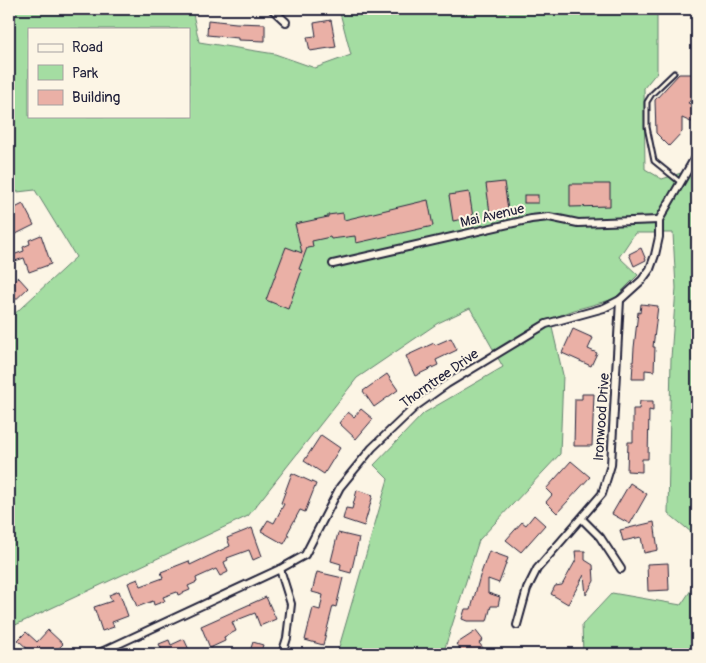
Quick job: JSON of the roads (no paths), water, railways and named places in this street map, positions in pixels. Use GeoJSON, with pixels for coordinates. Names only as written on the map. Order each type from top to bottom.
{"type":"FeatureCollection","features":[{"type":"Feature","properties":{"kind":"street"},"geometry":{"type":"LineString","coordinates":[[272,9],[286,22]]}},
{"type":"Feature","properties":{"kind":"street","name":"Thorntree Drive"},"geometry":{"type":"LineString","coordinates":[[97,654],[280,569],[304,555],[340,487],[372,448],[416,406],[446,384],[546,324],[604,308],[620,300],[642,280],[650,269],[659,237],[659,220],[693,161],[697,160]]}},
{"type":"Feature","properties":{"kind":"street","name":"Mai Avenue"},"geometry":{"type":"LineString","coordinates":[[333,264],[549,216],[578,223],[659,220]]}},
{"type":"Feature","properties":{"kind":"street","name":"Ironwood Drive"},"geometry":{"type":"LineString","coordinates":[[517,625],[527,589],[537,569],[602,494],[611,465],[620,300]]}},
{"type":"Feature","properties":{"kind":"street"},"geometry":{"type":"LineString","coordinates":[[582,519],[600,537],[621,570]]}},
{"type":"Feature","properties":{"kind":"street"},"geometry":{"type":"LineString","coordinates":[[280,569],[291,604],[287,638],[282,654]]}},
{"type":"Feature","properties":{"kind":"lane"},"geometry":{"type":"LineString","coordinates":[[674,73],[652,94],[648,102],[647,127],[654,161],[680,182]]}}]}
